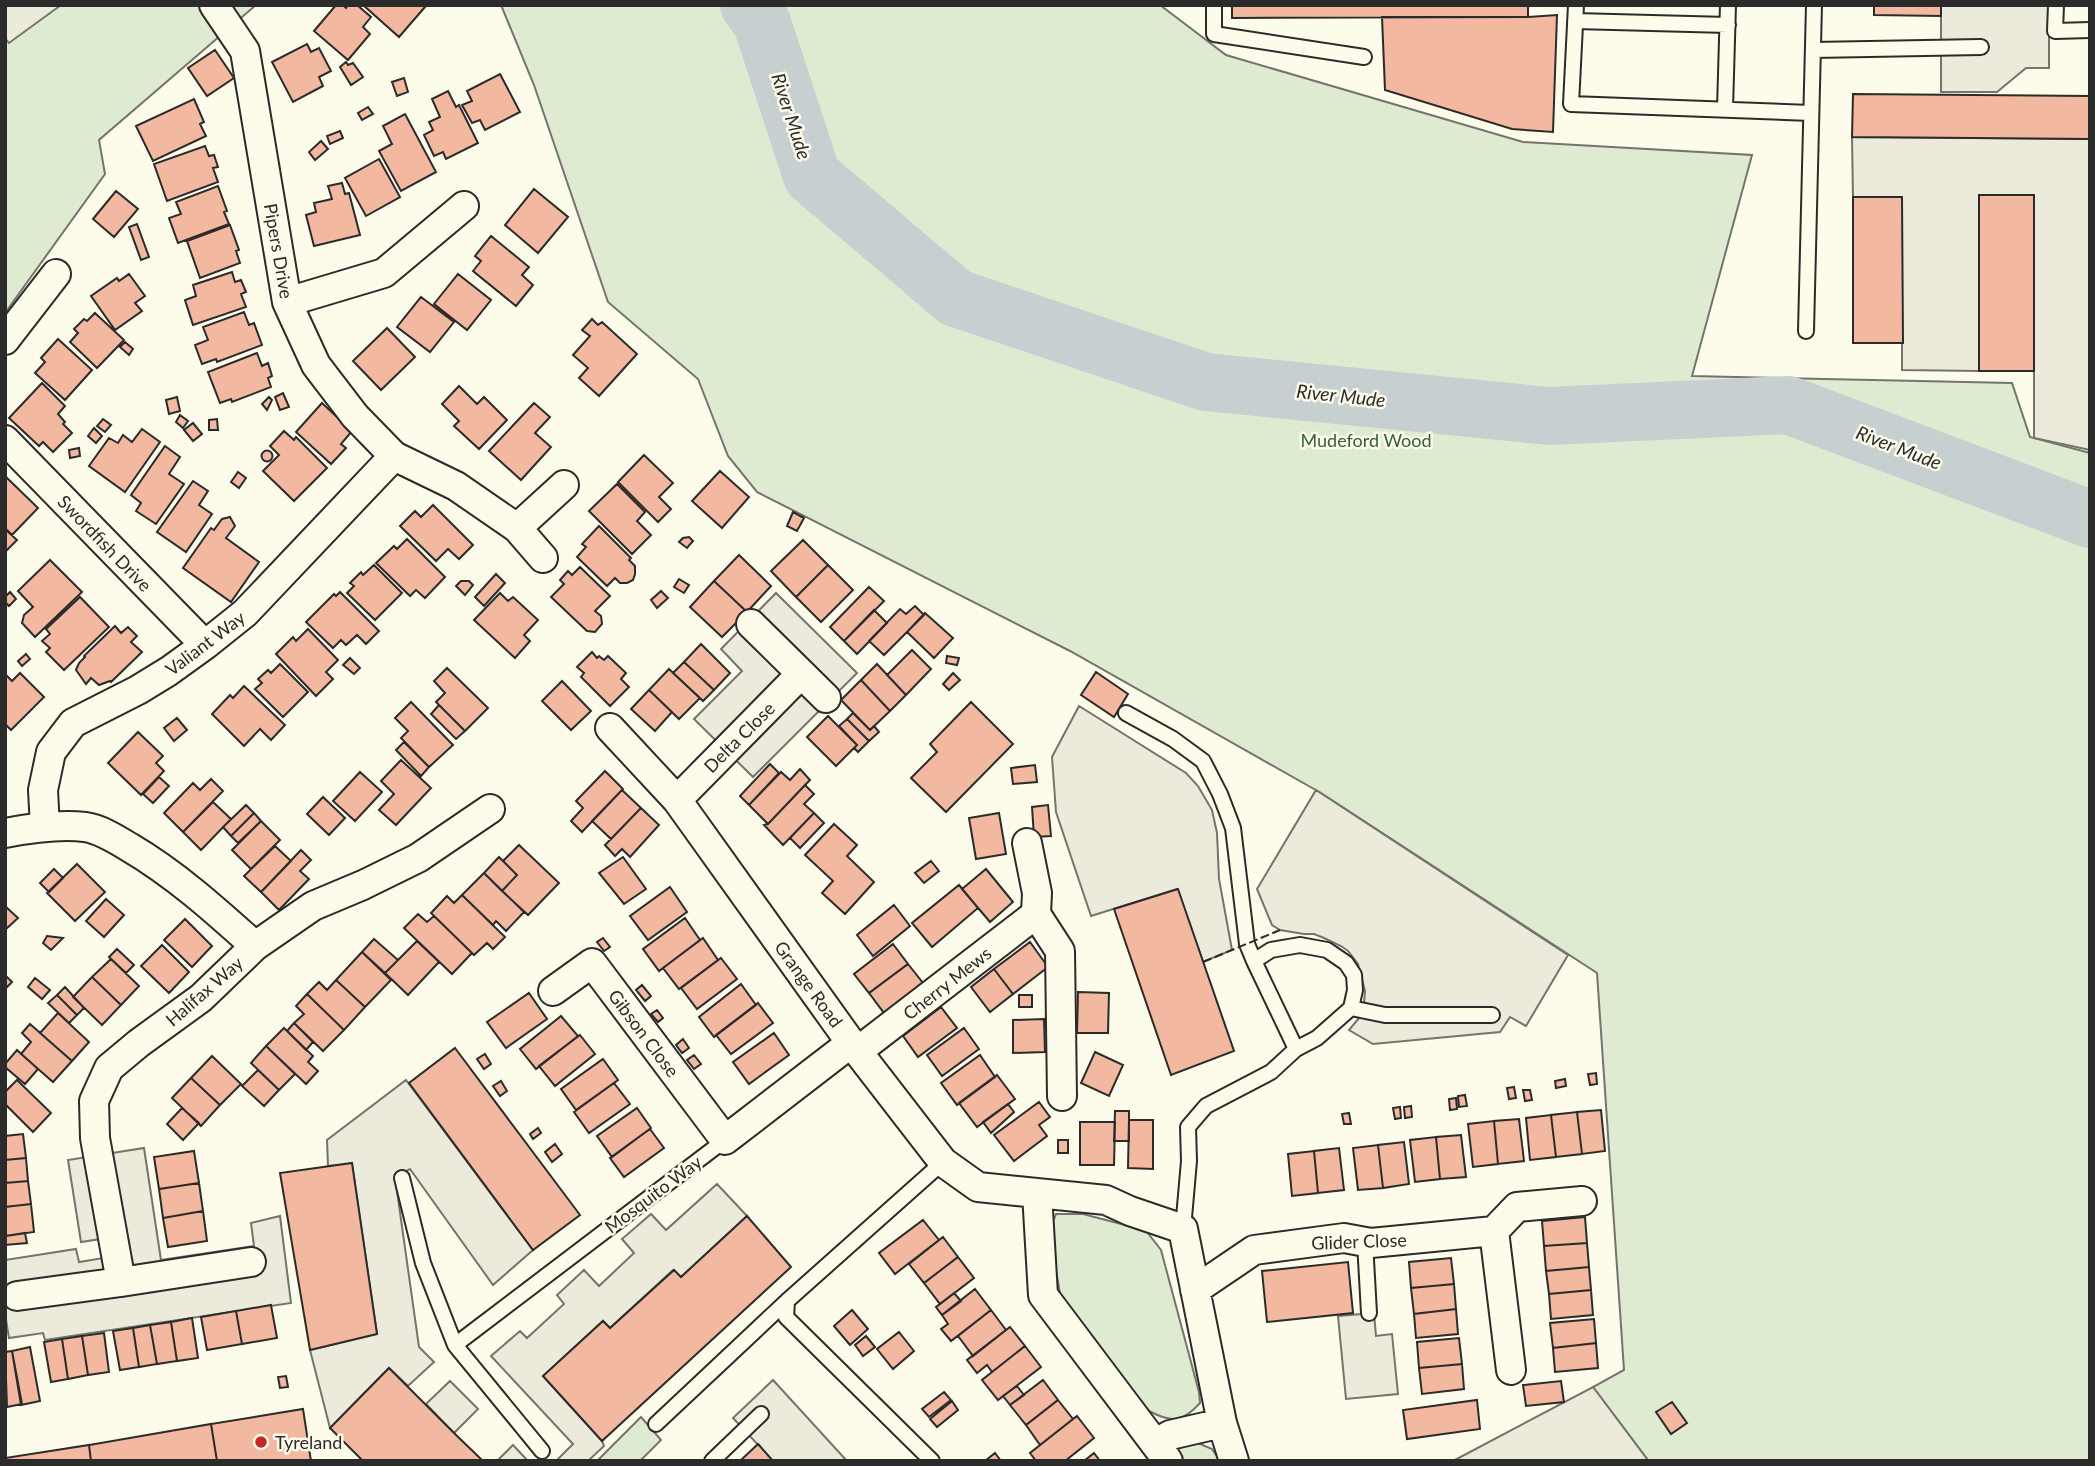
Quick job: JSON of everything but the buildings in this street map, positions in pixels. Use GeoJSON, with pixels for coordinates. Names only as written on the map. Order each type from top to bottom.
{"type":"FeatureCollection","features":[{"type":"Feature","properties":{"kind":"street","name":"Pipers Drive"},"geometry":{"type":"LineString","coordinates":[[214,5],[245,51],[287,302],[316,365],[355,416],[394,456],[456,486],[517,528],[543,558]]}},
{"type":"Feature","properties":{"kind":"street"},"geometry":{"type":"LineString","coordinates":[[287,302],[384,273],[464,205]]}},
{"type":"Feature","properties":{"kind":"street"},"geometry":{"type":"LineString","coordinates":[[5,340],[56,274]]}},
{"type":"Feature","properties":{"kind":"street","name":"Swordfish Drive"},"geometry":{"type":"LineString","coordinates":[[5,440],[205,645]]}},
{"type":"Feature","properties":{"kind":"street","name":"Valiant Way"},"geometry":{"type":"LineString","coordinates":[[45,827],[43,790],[51,752],[73,723],[138,690],[205,645],[245,613],[394,456]]}},
{"type":"Feature","properties":{"kind":"street"},"geometry":{"type":"LineString","coordinates":[[517,528],[564,485]]}},
{"type":"Feature","properties":{"kind":"street"},"geometry":{"type":"LineString","coordinates":[[751,624],[826,698]]}},
{"type":"Feature","properties":{"kind":"street","name":"Delta Close"},"geometry":{"type":"LineString","coordinates":[[677,800],[801,674]]}},
{"type":"Feature","properties":{"kind":"street","name":"Grange Road"},"geometry":{"type":"LineString","coordinates":[[610,728],[677,800],[855,1047],[943,1163],[978,1187],[1106,1200],[1183,1229]]}},
{"type":"Feature","properties":{"kind":"street","name":"Halifax Way"},"geometry":{"type":"LineString","coordinates":[[121,1282],[95,1138],[94,1101],[109,1068],[201,998],[255,946],[313,906],[363,886],[418,858],[490,809]]}},
{"type":"Feature","properties":{"kind":"street"},"geometry":{"type":"LineString","coordinates":[[5,833],[45,827],[88,827],[116,839],[152,861],[196,894],[255,946]]}},
{"type":"Feature","properties":{"kind":"street"},"geometry":{"type":"LineString","coordinates":[[1027,843],[1037,893],[1036,914],[1060,951],[1062,1096]]}},
{"type":"Feature","properties":{"kind":"street","name":"Cherry Mews"},"geometry":{"type":"LineString","coordinates":[[855,1047],[1036,914]]}},
{"type":"Feature","properties":{"kind":"street","name":"Gibson Close"},"geometry":{"type":"LineString","coordinates":[[553,991],[592,963],[725,1140]]}},
{"type":"Feature","properties":{"kind":"street","name":"Mosquito Way"},"geometry":{"type":"LineString","coordinates":[[725,1140],[855,1047]]}},
{"type":"Feature","properties":{"kind":"street"},"geometry":{"type":"LineString","coordinates":[[1037,1193],[1043,1295],[1161,1452],[1170,1435],[1222,1423]]}},
{"type":"Feature","properties":{"kind":"street"},"geometry":{"type":"LineString","coordinates":[[1511,1370],[1494,1231],[1517,1207],[1582,1202]]}},
{"type":"Feature","properties":{"kind":"street"},"geometry":{"type":"LineString","coordinates":[[1183,1229],[1222,1423],[1234,1461]]}},
{"type":"Feature","properties":{"kind":"street","name":"Glider Close"},"geometry":{"type":"LineString","coordinates":[[1195,1290],[1254,1250],[1344,1238],[1371,1243],[1494,1231]]}},
{"type":"Feature","properties":{"kind":"street"},"geometry":{"type":"LineString","coordinates":[[17,1296],[251,1262]]}},
{"type":"Feature","properties":{"kind":"lane"},"geometry":{"type":"LineString","coordinates":[[1214,5],[1214,34],[1364,57]]}},
{"type":"Feature","properties":{"kind":"lane"},"geometry":{"type":"LineString","coordinates":[[1576,5],[1571,104],[1811,113]]}},
{"type":"Feature","properties":{"kind":"lane"},"geometry":{"type":"LineString","coordinates":[[1725,109],[1728,5]]}},
{"type":"Feature","properties":{"kind":"lane"},"geometry":{"type":"LineString","coordinates":[[1806,331],[1814,5]]}},
{"type":"Feature","properties":{"kind":"lane"},"geometry":{"type":"LineString","coordinates":[[2056,5],[2055,31],[2090,30]]}},
{"type":"Feature","properties":{"kind":"lane"},"geometry":{"type":"LineString","coordinates":[[1575,21],[1728,25]]}},
{"type":"Feature","properties":{"kind":"lane"},"geometry":{"type":"LineString","coordinates":[[1813,50],[1980,47]]}},
{"type":"Feature","properties":{"kind":"lane"},"geometry":{"type":"LineString","coordinates":[[1126,713],[1173,739],[1203,761],[1209,772],[1233,828],[1247,944],[1296,1049]]}},
{"type":"Feature","properties":{"kind":"lane"},"geometry":{"type":"LineString","coordinates":[[1183,1229],[1189,1161],[1188,1127],[1206,1105],[1271,1072],[1296,1049],[1317,1038],[1351,1008],[1353,975],[1346,963],[1327,950],[1300,945],[1271,950],[1254,961]]}},
{"type":"Feature","properties":{"kind":"lane"},"geometry":{"type":"LineString","coordinates":[[1351,1008],[1385,1015],[1492,1015]]}},
{"type":"Feature","properties":{"kind":"lane","name":"Mosquito Way"},"geometry":{"type":"LineString","coordinates":[[455,1345],[725,1140]]}},
{"type":"Feature","properties":{"kind":"lane"},"geometry":{"type":"LineString","coordinates":[[656,1424],[787,1301],[943,1163]]}},
{"type":"Feature","properties":{"kind":"lane"},"geometry":{"type":"LineString","coordinates":[[402,1178],[422,1263],[455,1345],[542,1451]]}},
{"type":"Feature","properties":{"kind":"lane"},"geometry":{"type":"LineString","coordinates":[[1365,1242],[1369,1313]]}},
{"type":"Feature","properties":{"kind":"lane"},"geometry":{"type":"LineString","coordinates":[[787,1301],[786,1317],[932,1461]]}},
{"type":"Feature","properties":{"kind":"lane"},"geometry":{"type":"LineString","coordinates":[[712,1461],[761,1415]]}},
{"type":"Feature","properties":{"kind":"green space"},"geometry":{"type":"Polygon","coordinates":[[[5,5],[256,5],[99,140],[105,174],[5,313],[5,5]]]}},
{"type":"Feature","properties":{"kind":"green space","name":"Mudeford Wood"},"geometry":{"type":"Polygon","coordinates":[[[501,5],[1160,5],[1226,55],[1523,142],[1752,155],[1692,376],[2012,383],[2030,437],[2090,453],[2090,1461],[1645,1461],[1647,1459],[1593,1387],[1624,1370],[1597,973],[1321,793],[1070,651],[757,492],[728,456],[698,379],[608,302],[534,85],[501,5]]]}},
{"type":"Feature","properties":{"kind":"green space"},"geometry":{"type":"Polygon","coordinates":[[[1056,1214],[1083,1214],[1147,1232],[1161,1250],[1199,1392],[1200,1403],[1188,1414],[1170,1419],[1149,1411],[1061,1299],[1049,1231],[1056,1214]]]}},
{"type":"Feature","properties":{"kind":"green space"},"geometry":{"type":"Polygon","coordinates":[[[641,1417],[661,1440],[640,1461],[597,1461],[641,1417]]]}},
{"type":"Feature","properties":{"kind":"green space"},"geometry":{"type":"Polygon","coordinates":[[[1198,1443],[1212,1449],[1220,1461],[1180,1461],[1178,1451],[1182,1445],[1198,1443]]]}},
{"type":"Feature","properties":{"kind":"shaded area"},"geometry":{"type":"Polygon","coordinates":[[[5,5],[61,5],[9,43],[5,38],[5,5]]]}},
{"type":"Feature","properties":{"kind":"shaded area"},"geometry":{"type":"Polygon","coordinates":[[[1941,5],[2049,5],[2049,68],[2026,68],[1997,92],[1941,92],[1941,5]]]}},
{"type":"Feature","properties":{"kind":"shaded area"},"geometry":{"type":"Polygon","coordinates":[[[1852,137],[2090,139],[2090,450],[2034,438],[2034,195],[1979,195],[1979,371],[1902,370],[1902,197],[1853,197],[1852,137]]]}},
{"type":"Feature","properties":{"kind":"shaded area"},"geometry":{"type":"Polygon","coordinates":[[[776,593],[857,673],[753,777],[694,719],[742,671],[721,649],[776,593]]]}},
{"type":"Feature","properties":{"kind":"shaded area"},"geometry":{"type":"Polygon","coordinates":[[[1079,706],[1186,773],[1198,786],[1212,810],[1217,833],[1219,879],[1232,950],[1203,962],[1177,889],[1091,916],[1056,812],[1052,757],[1079,706]]]}},
{"type":"Feature","properties":{"kind":"shaded area"},"geometry":{"type":"Polygon","coordinates":[[[1316,790],[1568,955],[1526,1026],[1510,1017],[1500,1032],[1373,1044],[1349,1030],[1359,1018],[1364,1004],[1365,991],[1358,964],[1348,951],[1324,938],[1314,934],[1280,930],[1272,925],[1257,889],[1316,790]]]}},
{"type":"Feature","properties":{"kind":"shaded area"},"geometry":{"type":"Polygon","coordinates":[[[406,1080],[533,1250],[493,1285],[410,1169],[395,1177],[419,1347],[434,1362],[408,1386],[389,1368],[330,1428],[310,1350],[377,1334],[352,1164],[328,1166],[327,1140],[406,1080]]]}},
{"type":"Feature","properties":{"kind":"shaded area"},"geometry":{"type":"Polygon","coordinates":[[[144,1148],[161,1260],[254,1246],[251,1223],[280,1216],[291,1303],[45,1340],[43,1333],[9,1338],[5,1314],[5,1260],[76,1249],[79,1262],[104,1258],[101,1239],[81,1242],[68,1160],[144,1148]]]}},
{"type":"Feature","properties":{"kind":"shaded area"},"geometry":{"type":"Polygon","coordinates":[[[717,1184],[747,1216],[681,1277],[673,1270],[610,1328],[603,1321],[543,1376],[604,1446],[588,1461],[556,1461],[573,1444],[491,1356],[520,1331],[527,1338],[564,1304],[557,1295],[584,1270],[599,1286],[634,1253],[622,1239],[651,1214],[666,1230],[717,1184]]]}},
{"type":"Feature","properties":{"kind":"shaded area"},"geometry":{"type":"Polygon","coordinates":[[[1374,1313],[1376,1336],[1392,1334],[1398,1394],[1346,1399],[1338,1316],[1374,1313]]]}},
{"type":"Feature","properties":{"kind":"shaded area"},"geometry":{"type":"Polygon","coordinates":[[[773,1380],[847,1461],[773,1461],[733,1418],[773,1380]]]}},
{"type":"Feature","properties":{"kind":"shaded area"},"geometry":{"type":"Polygon","coordinates":[[[450,1381],[478,1409],[454,1433],[426,1404],[450,1381]]]}},
{"type":"Feature","properties":{"kind":"shaded area"},"geometry":{"type":"Polygon","coordinates":[[[1593,1387],[1647,1459],[1645,1461],[1453,1461],[1593,1387]]]}},
{"type":"Feature","properties":{"kind":"shaded area"},"geometry":{"type":"Polygon","coordinates":[[[513,1445],[528,1461],[497,1461],[513,1445]]]}},
{"type":"Feature","properties":{"kind":"waterway","name":"River Mude"},"geometry":{"type":"LineString","coordinates":[[749,5],[762,23],[812,176],[956,298],[1206,382],[1549,416],[1788,405],[2090,519]]}},
{"type":"Feature","properties":{"kind":"fence"},"geometry":{"type":"LineString","coordinates":[[1203,962],[1280,930]]}},
{"type":"Feature","properties":{"kind":"place","name":"Tyreland"},"geometry":{"type":"Point","coordinates":[261,1442]}}]}
